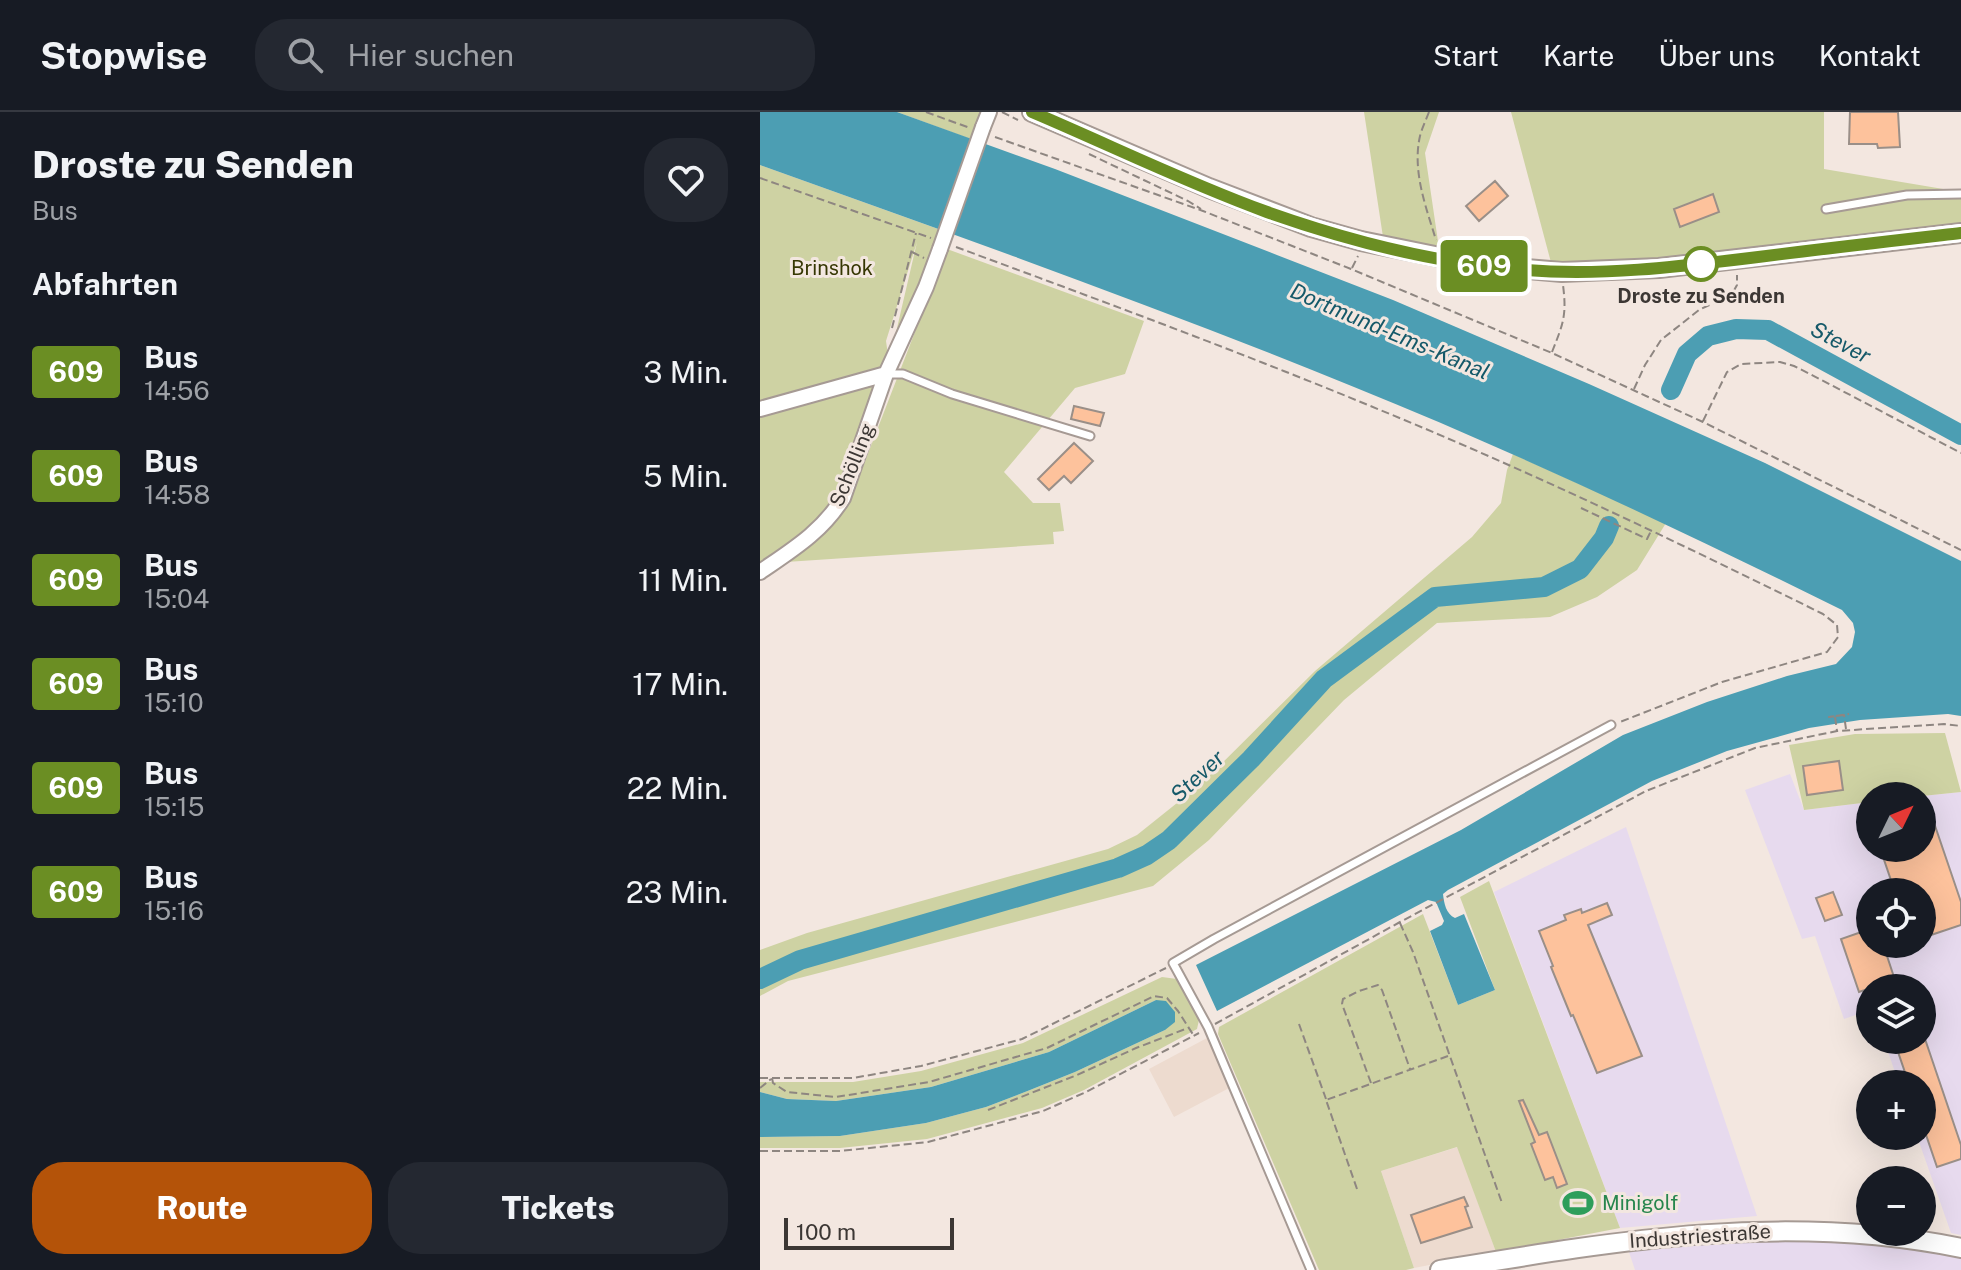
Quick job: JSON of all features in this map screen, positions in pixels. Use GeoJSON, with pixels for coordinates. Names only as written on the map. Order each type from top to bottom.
{"type":"FeatureCollection","features":[{"type":"Feature","properties":{"kind":"street","name":"Schölling"},"geometry":{"type":"LineString","coordinates":[[760,572],[816,532],[843,498],[886,374],[926,287],[934,254],[989,112]]}},
{"type":"Feature","properties":{"kind":"street"},"geometry":{"type":"LineString","coordinates":[[1025,116],[1311,227],[1361,241],[1479,265],[1524,270],[1659,268],[1961,233]]}},
{"type":"Feature","properties":{"kind":"street"},"geometry":{"type":"LineString","coordinates":[[760,409],[886,374]]}},
{"type":"Feature","properties":{"kind":"street","name":"Industriestraße"},"geometry":{"type":"LineString","coordinates":[[1440,1270],[1617,1242],[1748,1231],[1870,1235],[1961,1248]]}},
{"type":"Feature","properties":{"kind":"lane"},"geometry":{"type":"LineString","coordinates":[[1826,209],[1907,195],[1961,194]]}},
{"type":"Feature","properties":{"kind":"lane"},"geometry":{"type":"LineString","coordinates":[[886,374],[903,374],[952,394],[1090,436]]}},
{"type":"Feature","properties":{"kind":"lane"},"geometry":{"type":"LineString","coordinates":[[1311,1270],[1208,1027],[1173,963],[1611,725]]}},
{"type":"Feature","properties":{"kind":"path"},"geometry":{"type":"LineString","coordinates":[[926,112],[1203,211],[1552,353],[1703,422],[1961,550]]}},
{"type":"Feature","properties":{"kind":"path"},"geometry":{"type":"LineString","coordinates":[[1001,112],[1025,116]]}},
{"type":"Feature","properties":{"kind":"path"},"geometry":{"type":"LineString","coordinates":[[1429,112],[1420,136],[1417,166],[1437,242],[1434,257]]}},
{"type":"Feature","properties":{"kind":"path"},"geometry":{"type":"LineString","coordinates":[[1088,153],[1203,211]]}},
{"type":"Feature","properties":{"kind":"path"},"geometry":{"type":"LineString","coordinates":[[760,178],[916,233],[889,340]]}},
{"type":"Feature","properties":{"kind":"path"},"geometry":{"type":"LineString","coordinates":[[956,247],[1369,405],[1652,530],[1823,614],[1837,625],[1838,637],[1827,652],[1722,682],[1611,725]]}},
{"type":"Feature","properties":{"kind":"path"},"geometry":{"type":"LineString","coordinates":[[911,252],[934,254]]}},
{"type":"Feature","properties":{"kind":"path"},"geometry":{"type":"LineString","coordinates":[[1351,269],[1360,252]]}},
{"type":"Feature","properties":{"kind":"path"},"geometry":{"type":"LineString","coordinates":[[1634,390],[1661,340],[1699,310],[1732,294],[1737,285],[1736,272]]}},
{"type":"Feature","properties":{"kind":"path"},"geometry":{"type":"LineString","coordinates":[[1552,353],[1564,320],[1563,284]]}},
{"type":"Feature","properties":{"kind":"path"},"geometry":{"type":"LineString","coordinates":[[1703,422],[1727,372],[1741,364],[1780,362],[1802,370],[1961,453]]}},
{"type":"Feature","properties":{"kind":"path"},"geometry":{"type":"LineString","coordinates":[[1581,508],[1647,539],[1652,530]]}},
{"type":"Feature","properties":{"kind":"path"},"geometry":{"type":"LineString","coordinates":[[1837,731],[1835,716],[1849,714]]}},
{"type":"Feature","properties":{"kind":"path"},"geometry":{"type":"LineString","coordinates":[[1844,715],[1846,730]]}},
{"type":"Feature","properties":{"kind":"path"},"geometry":{"type":"LineString","coordinates":[[760,1151],[840,1151],[928,1142],[1043,1111],[1194,1036],[1646,791],[1755,748],[1837,731],[1944,724],[1961,726]]}},
{"type":"Feature","properties":{"kind":"path"},"geometry":{"type":"LineString","coordinates":[[1400,922],[1502,1203]]}},
{"type":"Feature","properties":{"kind":"path"},"geometry":{"type":"LineString","coordinates":[[760,1078],[853,1078],[921,1066],[1022,1039],[1173,963]]}},
{"type":"Feature","properties":{"kind":"path"},"geometry":{"type":"LineString","coordinates":[[1371,1084],[1342,1004],[1343,999],[1359,991],[1378,985],[1382,990],[1411,1070]]}},
{"type":"Feature","properties":{"kind":"path"},"geometry":{"type":"LineString","coordinates":[[772,1078],[773,1083],[787,1092],[836,1097],[929,1082],[1047,1048],[1154,996],[1167,998],[1194,1036]]}},
{"type":"Feature","properties":{"kind":"path"},"geometry":{"type":"LineString","coordinates":[[1299,1024],[1357,1189]]}},
{"type":"Feature","properties":{"kind":"path"},"geometry":{"type":"LineString","coordinates":[[988,1110],[1189,1027]]}},
{"type":"Feature","properties":{"kind":"path"},"geometry":{"type":"LineString","coordinates":[[1326,1100],[1449,1056]]}},
{"type":"Feature","properties":{"kind":"path"},"geometry":{"type":"LineString","coordinates":[[760,1088],[772,1078]]}},
{"type":"Feature","properties":{"kind":"shaded area"},"geometry":{"type":"Polygon","coordinates":[[[1790,774],[1804,810],[1856,804],[1856,862],[1936,862],[1936,795],[1961,792],[1961,1235],[1951,1233],[1936,1190],[1936,1166],[1928,1166],[1922,1150],[1936,1150],[1936,1070],[1894,1070],[1889,1054],[1936,1054],[1936,974],[1856,974],[1856,1015],[1844,1019],[1815,936],[1802,939],[1745,790],[1790,774]]]}},
{"type":"Feature","properties":{"kind":"shaded area"},"geometry":{"type":"Polygon","coordinates":[[[1626,827],[1757,1216],[1620,1228],[1494,892],[1626,827]]]}},
{"type":"Feature","properties":{"kind":"shaded area"},"geometry":{"type":"Polygon","coordinates":[[[1207,1038],[1233,1086],[1174,1117],[1149,1069],[1207,1038]]]}},
{"type":"Feature","properties":{"kind":"shaded area"},"geometry":{"type":"Polygon","coordinates":[[[1458,1147],[1496,1252],[1414,1268],[1381,1171],[1458,1147]]]}},
{"type":"Feature","properties":{"kind":"shaded area"},"geometry":{"type":"Polygon","coordinates":[[[1756,1237],[1856,1241],[1856,1246],[1908,1246],[1961,1253],[1961,1270],[1635,1270],[1629,1252],[1756,1237]]]}},
{"type":"Feature","properties":{"kind":"green space"},"geometry":{"type":"Polygon","coordinates":[[[897,112],[980,112],[982,114],[973,140],[897,112]]]}},
{"type":"Feature","properties":{"kind":"green space"},"geometry":{"type":"Polygon","coordinates":[[[1364,112],[1439,112],[1425,153],[1440,255],[1383,237],[1364,112]]]}},
{"type":"Feature","properties":{"kind":"green space"},"geometry":{"type":"Polygon","coordinates":[[[1511,112],[1824,112],[1824,169],[1961,192],[1961,229],[1553,270],[1511,112]]]}},
{"type":"Feature","properties":{"kind":"green space","name":"Brinshok"},"geometry":{"type":"Polygon","coordinates":[[[760,165],[941,230],[895,342],[917,242],[886,341],[889,362],[879,370],[760,403],[760,165]]]}},
{"type":"Feature","properties":{"kind":"green space"},"geometry":{"type":"Polygon","coordinates":[[[947,249],[1144,321],[1125,374],[1075,388],[1004,472],[1033,503],[1060,503],[1064,531],[1053,532],[1054,544],[786,562],[828,526],[850,500],[947,249]]]}},
{"type":"Feature","properties":{"kind":"green space"},"geometry":{"type":"Polygon","coordinates":[[[871,381],[881,387],[830,513],[760,569],[760,416],[871,381]]]}},
{"type":"Feature","properties":{"kind":"green space"},"geometry":{"type":"Polygon","coordinates":[[[1513,454],[1666,523],[1637,570],[1597,597],[1550,617],[1437,623],[1344,700],[1209,840],[1153,886],[788,981],[760,996],[760,950],[807,933],[1108,849],[1137,835],[1202,783],[1315,671],[1472,537],[1501,503],[1513,454]]]}},
{"type":"Feature","properties":{"kind":"green space"},"geometry":{"type":"Polygon","coordinates":[[[1945,733],[1961,792],[1936,795],[1936,782],[1856,782],[1856,804],[1804,810],[1789,745],[1855,734],[1945,733]]]}},
{"type":"Feature","properties":{"kind":"green space"},"geometry":{"type":"Polygon","coordinates":[[[1489,881],[1620,1228],[1496,1252],[1457,1147],[1381,1171],[1414,1268],[1319,1270],[1218,1034],[1219,1027],[1423,914],[1458,1005],[1495,990],[1460,897],[1489,881]]]}},
{"type":"Feature","properties":{"kind":"green space"},"geometry":{"type":"Polygon","coordinates":[[[1162,977],[1177,979],[1199,1020],[1197,1029],[1084,1090],[1042,1108],[927,1139],[840,1148],[760,1148],[760,1137],[840,1136],[926,1123],[986,1107],[1075,1072],[1165,1030],[1156,1000],[1049,1052],[931,1087],[836,1101],[787,1099],[760,1092],[760,1082],[853,1082],[921,1071],[1023,1043],[1162,977]]]}},
{"type":"Feature","properties":{"kind":"water","name":"Dortmund-Ems-Kanal"},"geometry":{"type":"Polygon","coordinates":[[[760,112],[897,112],[1055,169],[1393,300],[1589,384],[1765,463],[1961,561],[1961,716],[1948,714],[1860,720],[1809,728],[1727,751],[1652,781],[1448,890],[1443,894],[1446,908],[1455,918],[1464,914],[1495,990],[1458,1005],[1430,931],[1444,921],[1436,902],[1428,900],[1217,1011],[1196,965],[1461,830],[1623,735],[1707,702],[1836,664],[1852,647],[1853,623],[1842,610],[1722,551],[1416,413],[1132,300],[760,165],[760,112]]]}},
{"type":"Feature","properties":{"kind":"water"},"geometry":{"type":"Polygon","coordinates":[[[1156,1000],[1166,1001],[1175,1012],[1175,1022],[1165,1030],[1075,1072],[986,1107],[926,1123],[840,1136],[760,1137],[760,1092],[787,1099],[836,1101],[931,1087],[1049,1052],[1156,1000]]]}},
{"type":"Feature","properties":{"kind":"building"},"geometry":{"type":"Polygon","coordinates":[[[1850,112],[1898,112],[1900,147],[1849,144],[1850,112]]]}},
{"type":"Feature","properties":{"kind":"building"},"geometry":{"type":"Polygon","coordinates":[[[1495,181],[1508,196],[1479,221],[1466,206],[1495,181]]]}},
{"type":"Feature","properties":{"kind":"building"},"geometry":{"type":"Polygon","coordinates":[[[1713,194],[1719,212],[1680,227],[1674,209],[1713,194]]]}},
{"type":"Feature","properties":{"kind":"building"},"geometry":{"type":"Polygon","coordinates":[[[1074,406],[1104,413],[1100,426],[1071,419],[1074,406]]]}},
{"type":"Feature","properties":{"kind":"building"},"geometry":{"type":"Polygon","coordinates":[[[1074,443],[1093,461],[1071,483],[1064,476],[1049,490],[1038,479],[1074,443]]]}},
{"type":"Feature","properties":{"kind":"building"},"geometry":{"type":"Polygon","coordinates":[[[1839,761],[1843,790],[1807,795],[1803,766],[1839,761]]]}},
{"type":"Feature","properties":{"kind":"building"},"geometry":{"type":"Polygon","coordinates":[[[1936,829],[1961,902],[1961,925],[1936,933],[1936,878],[1890,878],[1885,862],[1936,862],[1936,829]]]}},
{"type":"Feature","properties":{"kind":"building"},"geometry":{"type":"Polygon","coordinates":[[[1833,892],[1842,915],[1825,921],[1816,898],[1833,892]]]}},
{"type":"Feature","properties":{"kind":"building"},"geometry":{"type":"Polygon","coordinates":[[[1607,903],[1612,915],[1588,925],[1642,1056],[1597,1073],[1571,1016],[1539,931],[1566,920],[1564,915],[1581,909],[1582,913],[1607,903]]]}},
{"type":"Feature","properties":{"kind":"building"},"geometry":{"type":"Polygon","coordinates":[[[1856,934],[1856,958],[1888,958],[1893,974],[1856,974],[1856,983],[1841,939],[1856,934]]]}},
{"type":"Feature","properties":{"kind":"building"},"geometry":{"type":"Polygon","coordinates":[[[1899,1054],[1930,1054],[1936,1070],[1904,1070],[1899,1054]]]}},
{"type":"Feature","properties":{"kind":"building"},"geometry":{"type":"Polygon","coordinates":[[[1936,1071],[1961,1145],[1961,1159],[1937,1167],[1931,1150],[1936,1150],[1936,1071]]]}},
{"type":"Feature","properties":{"kind":"building"},"geometry":{"type":"Polygon","coordinates":[[[1523,1100],[1539,1135],[1547,1132],[1567,1184],[1557,1188],[1553,1177],[1545,1180],[1519,1101],[1523,1100]]]}},
{"type":"Feature","properties":{"kind":"building"},"geometry":{"type":"Polygon","coordinates":[[[1464,1197],[1472,1227],[1421,1243],[1411,1215],[1464,1197]]]}},
{"type":"Feature","properties":{"kind":"waterway","name":"Stever"},"geometry":{"type":"LineString","coordinates":[[1671,390],[1687,354],[1708,336],[1736,329],[1768,330],[1961,435]]}},
{"type":"Feature","properties":{"kind":"waterway","name":"Stever"},"geometry":{"type":"LineString","coordinates":[[760,979],[800,960],[1118,868],[1147,855],[1169,840],[1251,759],[1324,679],[1435,597],[1544,587],[1580,569],[1604,538],[1609,526]]}},
{"type":"Feature","properties":{"kind":"bus line","name":"609"},"geometry":{"type":"LineString","coordinates":[[1032,112],[1264,211],[1361,241],[1479,265],[1562,272],[1659,268],[1961,233]]}},
{"type":"Feature","properties":{"kind":"place","name":"Droste zu Senden"},"geometry":{"type":"Point","coordinates":[1701,264]}},
{"type":"Feature","properties":{"kind":"place","name":"Minigolf"},"geometry":{"type":"Point","coordinates":[1578,1203]}}]}
